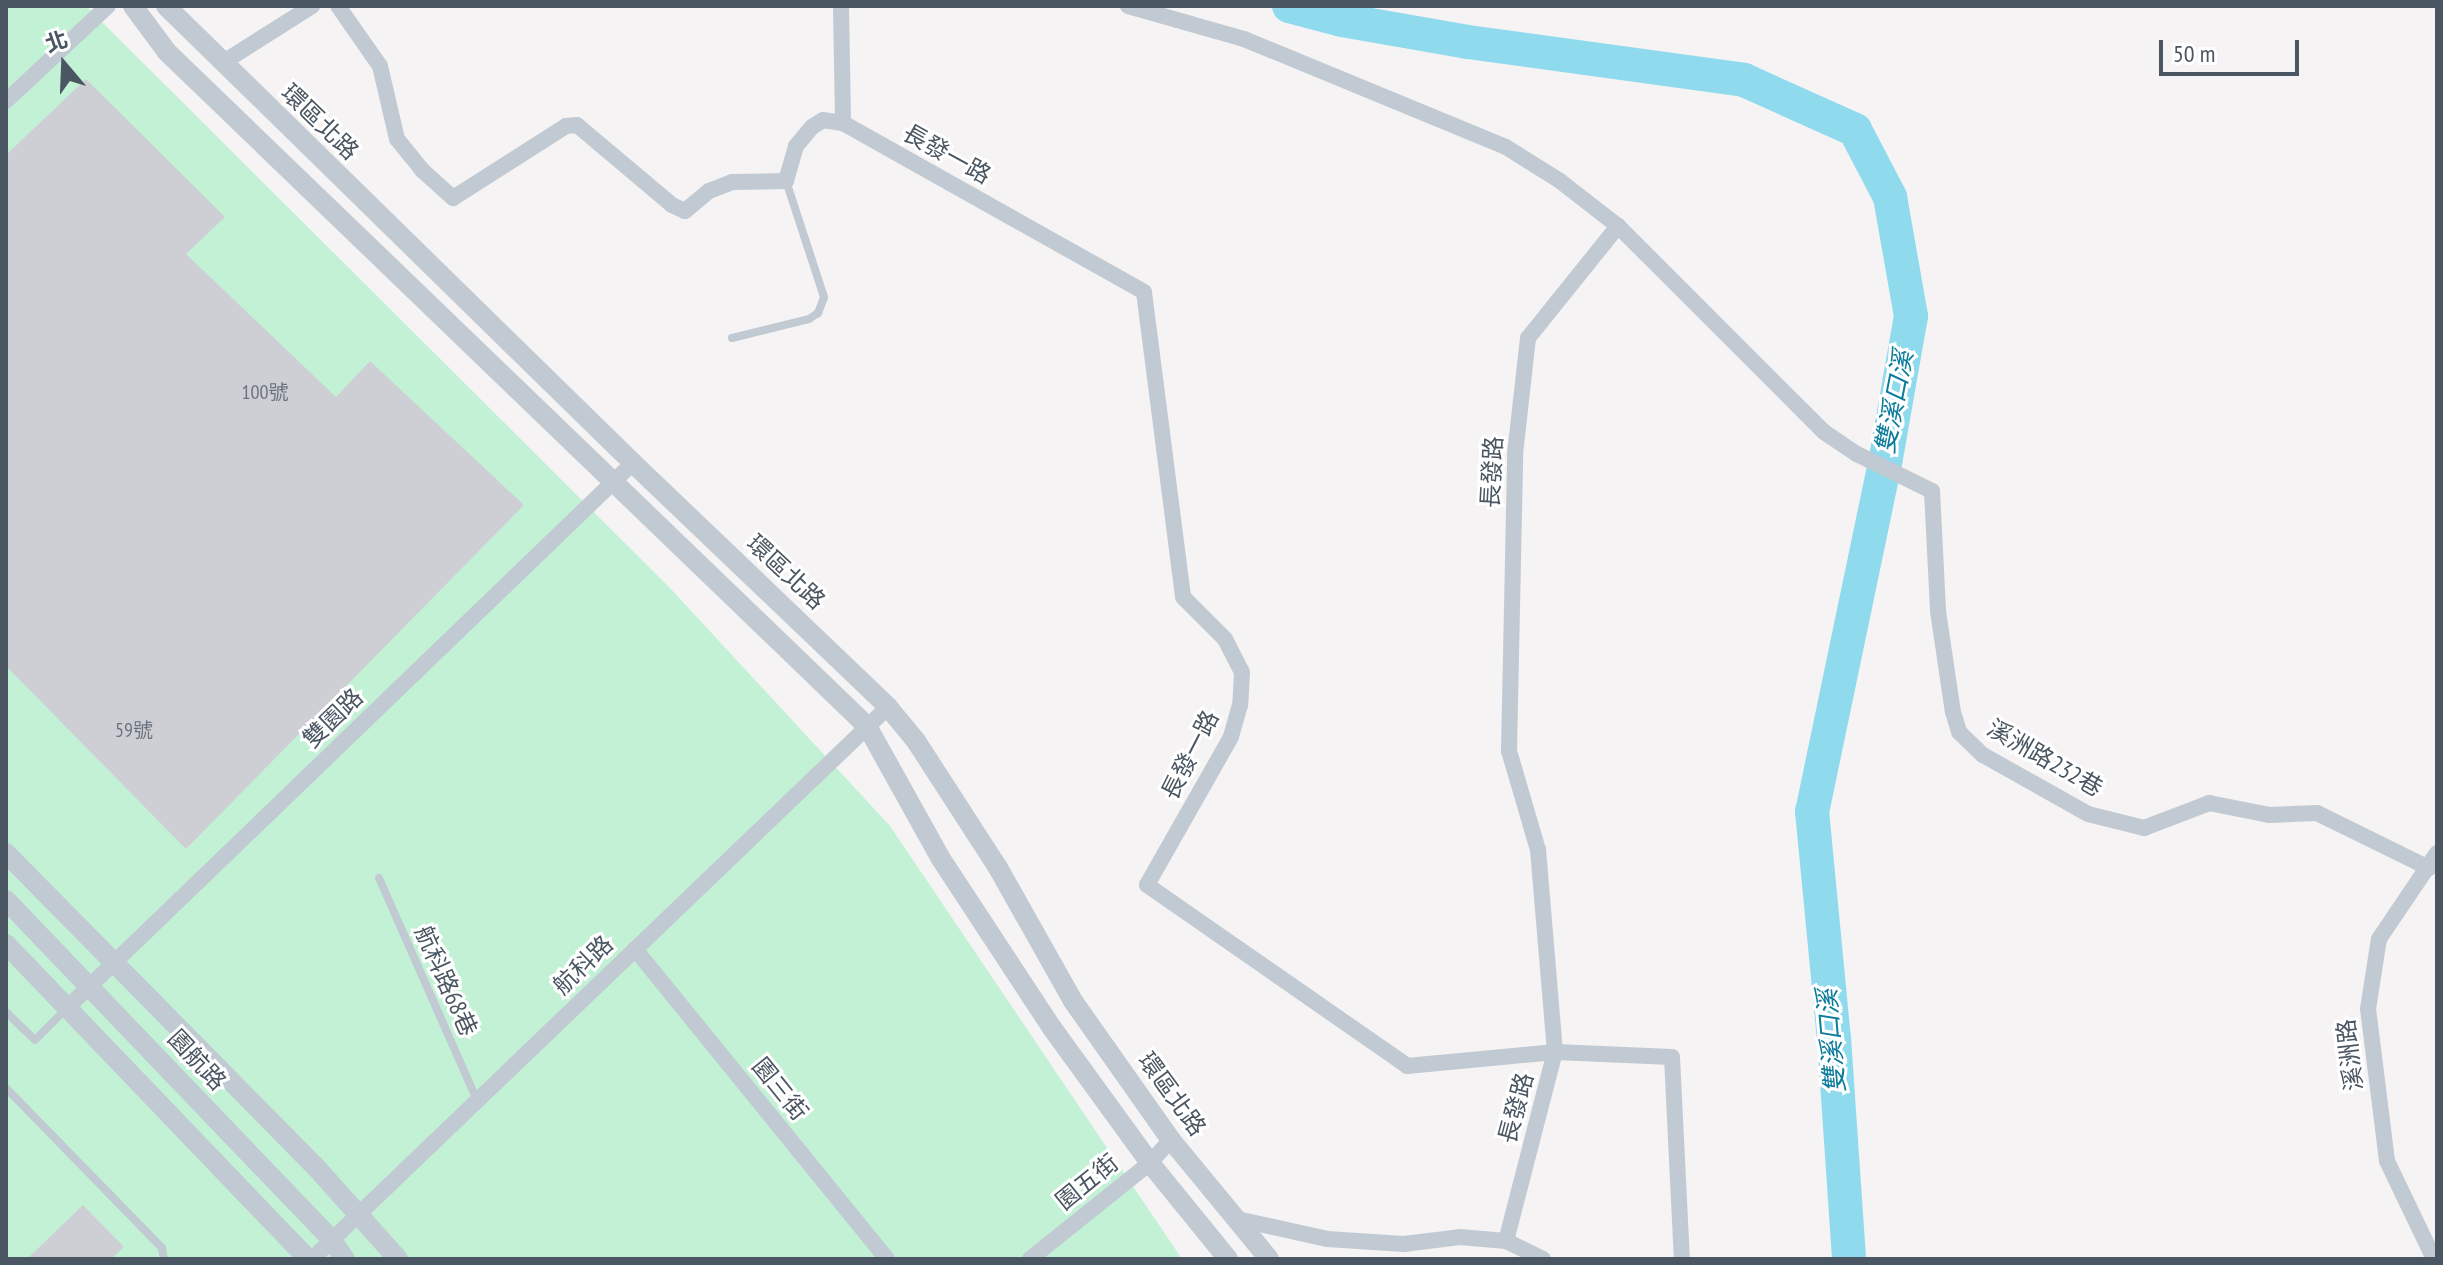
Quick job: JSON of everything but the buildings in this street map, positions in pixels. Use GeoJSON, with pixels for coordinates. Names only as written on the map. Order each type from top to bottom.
{"type":"FeatureCollection","features":[{"type":"Feature","properties":{"kind":"street"},"geometry":{"type":"LineString","coordinates":[[6,101],[108,6]]}},
{"type":"Feature","properties":{"kind":"street"},"geometry":{"type":"LineString","coordinates":[[133,6],[167,52],[867,726],[941,859],[1004,957],[1150,1163],[1228,1259]]}},
{"type":"Feature","properties":{"kind":"street","name":"環區北路"},"geometry":{"type":"LineString","coordinates":[[166,6],[633,463],[888,707],[916,741],[997,866],[1073,1001],[1171,1140],[1269,1259]]}},
{"type":"Feature","properties":{"kind":"street"},"geometry":{"type":"LineString","coordinates":[[222,63],[312,6]]}},
{"type":"Feature","properties":{"kind":"street"},"geometry":{"type":"LineString","coordinates":[[338,6],[380,66],[397,139],[422,170],[453,198],[566,126],[577,125],[672,205],[685,211],[709,191],[732,182],[786,181],[796,146],[812,127],[823,120],[843,123],[841,6]]}},
{"type":"Feature","properties":{"kind":"street"},"geometry":{"type":"LineString","coordinates":[[1128,6],[1244,39],[1506,147],[1560,181],[1618,226]]}},
{"type":"Feature","properties":{"kind":"street","name":"長發一路"},"geometry":{"type":"LineString","coordinates":[[843,123],[1144,292],[1183,597],[1225,639],[1242,672],[1240,705],[1231,737],[1147,885],[1407,1066],[1555,1052],[1672,1057],[1682,1259]]}},
{"type":"Feature","properties":{"kind":"street","name":"溪洲路232巷"},"geometry":{"type":"LineString","coordinates":[[1618,226],[1824,432],[1857,454],[1932,491],[1938,611],[1953,712],[1959,732],[1983,755],[2088,814],[2144,828],[2209,803],[2269,815],[2317,813],[2429,868]]}},
{"type":"Feature","properties":{"kind":"street","name":"長發路"},"geometry":{"type":"LineString","coordinates":[[1506,1241],[1555,1052],[1538,850],[1509,751],[1515,454],[1528,338],[1618,226]]}},
{"type":"Feature","properties":{"kind":"street","name":"雙園路"},"geometry":{"type":"LineString","coordinates":[[67,1008],[633,463]]}},
{"type":"Feature","properties":{"kind":"street","name":"航科路"},"geometry":{"type":"LineString","coordinates":[[310,1259],[888,707]]}},
{"type":"Feature","properties":{"kind":"street"},"geometry":{"type":"LineString","coordinates":[[6,853],[314,1165],[398,1259]]}},
{"type":"Feature","properties":{"kind":"street","name":"溪洲路"},"geometry":{"type":"LineString","coordinates":[[2434,1259],[2387,1161],[2368,1009],[2379,939],[2437,853]]}},
{"type":"Feature","properties":{"kind":"street","name":"園航路"},"geometry":{"type":"LineString","coordinates":[[6,900],[90,984],[332,1240],[345,1259]]}},
{"type":"Feature","properties":{"kind":"street"},"geometry":{"type":"LineString","coordinates":[[6,944],[310,1259]]}},
{"type":"Feature","properties":{"kind":"street","name":"園三街"},"geometry":{"type":"LineString","coordinates":[[635,949],[887,1259]]}},
{"type":"Feature","properties":{"kind":"street","name":"園五街"},"geometry":{"type":"LineString","coordinates":[[1030,1259],[1150,1163],[1171,1140]]}},
{"type":"Feature","properties":{"kind":"street"},"geometry":{"type":"LineString","coordinates":[[1237,1219],[1327,1239],[1404,1244],[1460,1237],[1506,1241],[1543,1259]]}},
{"type":"Feature","properties":{"kind":"lane"},"geometry":{"type":"LineString","coordinates":[[732,338],[809,319],[818,313],[824,297],[786,181]]}},
{"type":"Feature","properties":{"kind":"lane","name":"航科路68巷"},"geometry":{"type":"LineString","coordinates":[[379,878],[477,1100]]}},
{"type":"Feature","properties":{"kind":"lane"},"geometry":{"type":"LineString","coordinates":[[6,1012],[35,1040],[67,1008]]}},
{"type":"Feature","properties":{"kind":"lane"},"geometry":{"type":"LineString","coordinates":[[6,1088],[162,1248],[164,1259]]}},
{"type":"Feature","properties":{"kind":"green space"},"geometry":{"type":"Polygon","coordinates":[[[6,6],[86,6],[668,586],[890,826],[1182,1259],[6,1259],[6,6]]]}},
{"type":"Feature","properties":{"kind":"waterway","name":"雙溪口溪"},"geometry":{"type":"LineString","coordinates":[[1289,6],[1342,20],[1468,42],[1744,80],[1855,130],[1890,197],[1911,316],[1886,458],[1812,811],[1834,1038],[1849,1259]]}}]}
